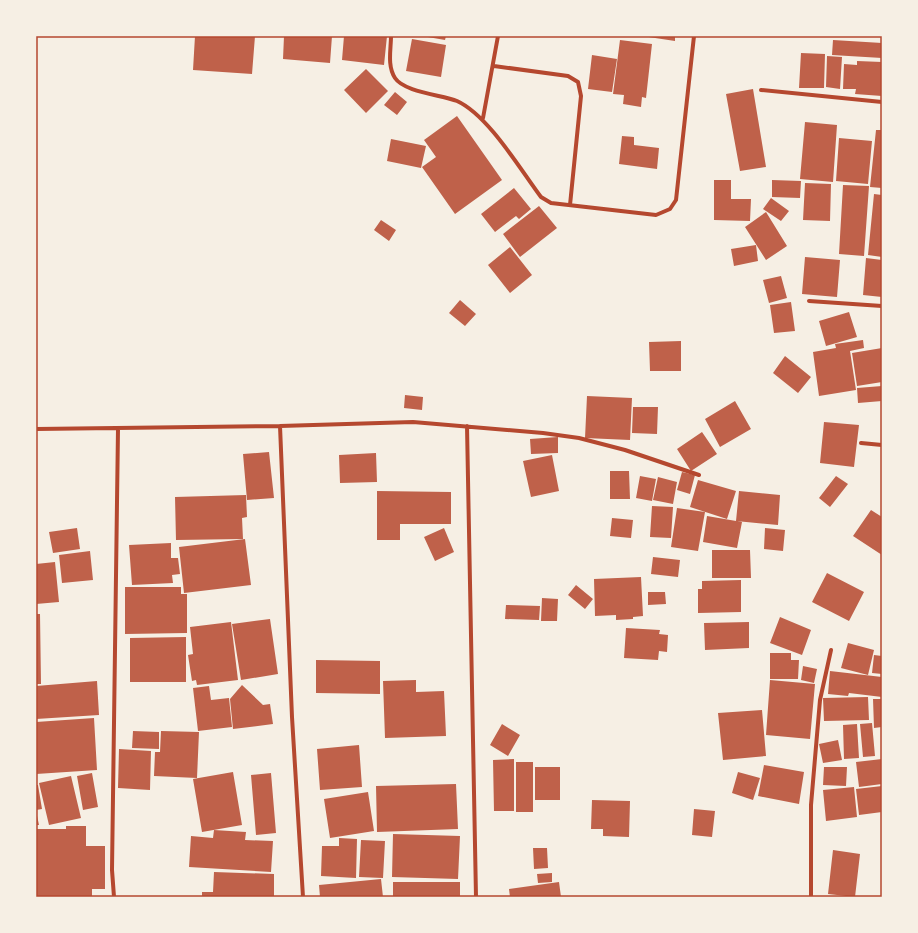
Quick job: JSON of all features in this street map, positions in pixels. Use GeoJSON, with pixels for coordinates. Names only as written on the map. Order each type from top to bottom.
{"type":"FeatureCollection","features":[{"type":"Feature","properties":{"kind":"street"},"geometry":{"type":"LineString","coordinates":[[392,36],[390,65],[396,79],[407,86],[457,101],[483,118],[541,197],[551,203],[656,215],[670,209],[676,200],[694,36]]}},
{"type":"Feature","properties":{"kind":"street"},"geometry":{"type":"LineString","coordinates":[[483,118],[494,66],[498,36]]}},
{"type":"Feature","properties":{"kind":"street"},"geometry":{"type":"LineString","coordinates":[[494,66],[568,76],[578,82],[581,96],[570,205]]}},
{"type":"Feature","properties":{"kind":"street"},"geometry":{"type":"LineString","coordinates":[[761,90],[882,102]]}},
{"type":"Feature","properties":{"kind":"street"},"geometry":{"type":"LineString","coordinates":[[809,301],[882,306]]}},
{"type":"Feature","properties":{"kind":"street"},"geometry":{"type":"LineString","coordinates":[[36,429],[280,426],[413,422],[579,438],[625,450],[699,475]]}},
{"type":"Feature","properties":{"kind":"street"},"geometry":{"type":"LineString","coordinates":[[280,426],[292,732],[303,897]]}},
{"type":"Feature","properties":{"kind":"street"},"geometry":{"type":"LineString","coordinates":[[467,426],[476,897]]}},
{"type":"Feature","properties":{"kind":"street"},"geometry":{"type":"LineString","coordinates":[[114,897],[112,870],[118,429]]}},
{"type":"Feature","properties":{"kind":"street"},"geometry":{"type":"LineString","coordinates":[[861,443],[882,445]]}},
{"type":"Feature","properties":{"kind":"street"},"geometry":{"type":"LineString","coordinates":[[811,897],[811,805],[820,700],[831,650]]}},
{"type":"Feature","properties":{"kind":"building"},"geometry":{"type":"Polygon","coordinates":[[[195,36],[255,36],[252,74],[193,70],[195,36]]]}},
{"type":"Feature","properties":{"kind":"building"},"geometry":{"type":"Polygon","coordinates":[[[284,36],[332,36],[330,63],[283,59],[284,36]]]}},
{"type":"Feature","properties":{"kind":"building"},"geometry":{"type":"Polygon","coordinates":[[[344,36],[387,36],[384,65],[342,60],[344,36]]]}},
{"type":"Feature","properties":{"kind":"building"},"geometry":{"type":"Polygon","coordinates":[[[422,36],[446,36],[445,40],[422,36]]]}},
{"type":"Feature","properties":{"kind":"building"},"geometry":{"type":"Polygon","coordinates":[[[642,36],[675,36],[675,41],[642,36]]]}},
{"type":"Feature","properties":{"kind":"building"},"geometry":{"type":"Polygon","coordinates":[[[412,39],[446,45],[441,77],[406,71],[412,39]]]}},
{"type":"Feature","properties":{"kind":"building"},"geometry":{"type":"Polygon","coordinates":[[[620,40],[652,44],[646,98],[642,97],[641,107],[623,104],[624,95],[613,94],[620,40]]]}},
{"type":"Feature","properties":{"kind":"building"},"geometry":{"type":"Polygon","coordinates":[[[833,40],[882,43],[882,58],[832,55],[833,40]]]}},
{"type":"Feature","properties":{"kind":"building"},"geometry":{"type":"Polygon","coordinates":[[[801,53],[825,54],[824,88],[799,88],[801,53]]]}},
{"type":"Feature","properties":{"kind":"building"},"geometry":{"type":"Polygon","coordinates":[[[592,55],[617,59],[612,92],[588,89],[592,55]]]}},
{"type":"Feature","properties":{"kind":"building"},"geometry":{"type":"Polygon","coordinates":[[[827,56],[842,57],[840,89],[826,87],[827,56]]]}},
{"type":"Feature","properties":{"kind":"building"},"geometry":{"type":"Polygon","coordinates":[[[857,61],[882,62],[882,96],[855,94],[856,89],[843,89],[844,64],[857,65],[857,61]]]}},
{"type":"Feature","properties":{"kind":"building"},"geometry":{"type":"Polygon","coordinates":[[[366,69],[388,91],[366,113],[344,90],[366,69]]]}},
{"type":"Feature","properties":{"kind":"building"},"geometry":{"type":"Polygon","coordinates":[[[753,89],[766,167],[740,171],[726,94],[753,89]]]}},
{"type":"Feature","properties":{"kind":"building"},"geometry":{"type":"Polygon","coordinates":[[[395,92],[407,102],[397,115],[384,105],[395,92]]]}},
{"type":"Feature","properties":{"kind":"building"},"geometry":{"type":"Polygon","coordinates":[[[457,116],[502,180],[455,214],[422,167],[436,157],[424,140],[457,116]]]}},
{"type":"Feature","properties":{"kind":"building"},"geometry":{"type":"Polygon","coordinates":[[[805,122],[837,125],[833,182],[800,179],[805,122]]]}},
{"type":"Feature","properties":{"kind":"building"},"geometry":{"type":"Polygon","coordinates":[[[876,130],[882,130],[882,188],[870,187],[876,130]]]}},
{"type":"Feature","properties":{"kind":"building"},"geometry":{"type":"Polygon","coordinates":[[[622,136],[634,137],[634,145],[659,148],[657,169],[619,164],[622,136]]]}},
{"type":"Feature","properties":{"kind":"building"},"geometry":{"type":"Polygon","coordinates":[[[839,138],[872,141],[868,184],[836,181],[839,138]]]}},
{"type":"Feature","properties":{"kind":"building"},"geometry":{"type":"Polygon","coordinates":[[[391,139],[426,146],[421,168],[387,161],[391,139]]]}},
{"type":"Feature","properties":{"kind":"building"},"geometry":{"type":"Polygon","coordinates":[[[714,180],[731,180],[731,199],[751,199],[750,221],[714,220],[714,180]]]}},
{"type":"Feature","properties":{"kind":"building"},"geometry":{"type":"Polygon","coordinates":[[[772,180],[801,181],[800,198],[772,197],[772,180]]]}},
{"type":"Feature","properties":{"kind":"building"},"geometry":{"type":"Polygon","coordinates":[[[805,183],[831,184],[830,221],[803,220],[805,183]]]}},
{"type":"Feature","properties":{"kind":"building"},"geometry":{"type":"Polygon","coordinates":[[[843,185],[869,186],[864,256],[839,254],[843,185]]]}},
{"type":"Feature","properties":{"kind":"building"},"geometry":{"type":"Polygon","coordinates":[[[514,188],[531,209],[519,219],[516,216],[495,232],[481,214],[514,188]]]}},
{"type":"Feature","properties":{"kind":"building"},"geometry":{"type":"Polygon","coordinates":[[[874,194],[882,195],[882,257],[868,255],[874,194]]]}},
{"type":"Feature","properties":{"kind":"building"},"geometry":{"type":"Polygon","coordinates":[[[771,198],[789,211],[781,221],[763,209],[771,198]]]}},
{"type":"Feature","properties":{"kind":"building"},"geometry":{"type":"Polygon","coordinates":[[[539,206],[557,228],[520,257],[503,234],[539,206]]]}},
{"type":"Feature","properties":{"kind":"building"},"geometry":{"type":"Polygon","coordinates":[[[766,212],[787,246],[766,260],[745,227],[766,212]]]}},
{"type":"Feature","properties":{"kind":"building"},"geometry":{"type":"Polygon","coordinates":[[[381,220],[396,230],[389,241],[374,230],[381,220]]]}},
{"type":"Feature","properties":{"kind":"building"},"geometry":{"type":"Polygon","coordinates":[[[756,245],[758,261],[734,266],[731,249],[756,245]]]}},
{"type":"Feature","properties":{"kind":"building"},"geometry":{"type":"Polygon","coordinates":[[[510,247],[532,275],[510,293],[488,265],[510,247]]]}},
{"type":"Feature","properties":{"kind":"building"},"geometry":{"type":"Polygon","coordinates":[[[805,257],[840,260],[837,297],[802,294],[805,257]]]}},
{"type":"Feature","properties":{"kind":"building"},"geometry":{"type":"Polygon","coordinates":[[[866,258],[882,260],[882,297],[863,295],[866,258]]]}},
{"type":"Feature","properties":{"kind":"building"},"geometry":{"type":"Polygon","coordinates":[[[781,276],[787,298],[769,303],[763,280],[781,276]]]}},
{"type":"Feature","properties":{"kind":"building"},"geometry":{"type":"Polygon","coordinates":[[[460,300],[476,314],[465,326],[449,313],[460,300]]]}},
{"type":"Feature","properties":{"kind":"building"},"geometry":{"type":"Polygon","coordinates":[[[791,302],[795,331],[774,333],[770,305],[791,302]]]}},
{"type":"Feature","properties":{"kind":"building"},"geometry":{"type":"Polygon","coordinates":[[[849,312],[857,337],[826,346],[819,321],[849,312]]]}},
{"type":"Feature","properties":{"kind":"building"},"geometry":{"type":"Polygon","coordinates":[[[863,340],[864,348],[850,351],[856,390],[819,396],[813,352],[836,348],[835,344],[863,340]]]}},
{"type":"Feature","properties":{"kind":"building"},"geometry":{"type":"Polygon","coordinates":[[[681,341],[681,371],[650,371],[649,342],[681,341]]]}},
{"type":"Feature","properties":{"kind":"building"},"geometry":{"type":"Polygon","coordinates":[[[882,348],[882,382],[857,386],[852,353],[882,348]]]}},
{"type":"Feature","properties":{"kind":"building"},"geometry":{"type":"Polygon","coordinates":[[[785,356],[811,377],[798,393],[773,373],[785,356]]]}},
{"type":"Feature","properties":{"kind":"building"},"geometry":{"type":"Polygon","coordinates":[[[882,386],[882,401],[858,403],[857,388],[882,386]]]}},
{"type":"Feature","properties":{"kind":"building"},"geometry":{"type":"Polygon","coordinates":[[[405,395],[423,397],[422,410],[404,408],[405,395]]]}},
{"type":"Feature","properties":{"kind":"building"},"geometry":{"type":"Polygon","coordinates":[[[587,396],[632,398],[630,440],[585,438],[587,396]]]}},
{"type":"Feature","properties":{"kind":"building"},"geometry":{"type":"Polygon","coordinates":[[[735,401],[751,429],[720,447],[705,419],[735,401]]]}},
{"type":"Feature","properties":{"kind":"building"},"geometry":{"type":"Polygon","coordinates":[[[633,407],[658,407],[657,434],[632,433],[633,407]]]}},
{"type":"Feature","properties":{"kind":"building"},"geometry":{"type":"Polygon","coordinates":[[[824,422],[859,425],[854,467],[820,463],[824,422]]]}},
{"type":"Feature","properties":{"kind":"building"},"geometry":{"type":"Polygon","coordinates":[[[702,432],[717,454],[691,471],[677,449],[702,432]]]}},
{"type":"Feature","properties":{"kind":"building"},"geometry":{"type":"Polygon","coordinates":[[[558,437],[558,453],[531,454],[530,439],[558,437]]]}},
{"type":"Feature","properties":{"kind":"building"},"geometry":{"type":"Polygon","coordinates":[[[269,452],[274,498],[247,500],[243,454],[269,452]]]}},
{"type":"Feature","properties":{"kind":"building"},"geometry":{"type":"Polygon","coordinates":[[[376,453],[377,482],[340,483],[339,455],[376,453]]]}},
{"type":"Feature","properties":{"kind":"building"},"geometry":{"type":"Polygon","coordinates":[[[552,455],[559,491],[531,497],[523,461],[552,455]]]}},
{"type":"Feature","properties":{"kind":"building"},"geometry":{"type":"Polygon","coordinates":[[[610,471],[629,471],[630,499],[610,499],[610,471]]]}},
{"type":"Feature","properties":{"kind":"building"},"geometry":{"type":"Polygon","coordinates":[[[682,472],[695,475],[690,494],[677,490],[682,472]]]}},
{"type":"Feature","properties":{"kind":"building"},"geometry":{"type":"Polygon","coordinates":[[[640,476],[656,479],[652,501],[636,498],[640,476]]]}},
{"type":"Feature","properties":{"kind":"building"},"geometry":{"type":"Polygon","coordinates":[[[836,476],[848,484],[830,507],[819,498],[836,476]]]}},
{"type":"Feature","properties":{"kind":"building"},"geometry":{"type":"Polygon","coordinates":[[[658,477],[677,482],[673,504],[653,500],[658,477]]]}},
{"type":"Feature","properties":{"kind":"building"},"geometry":{"type":"Polygon","coordinates":[[[698,480],[736,491],[727,519],[690,507],[698,480]]]}},
{"type":"Feature","properties":{"kind":"building"},"geometry":{"type":"Polygon","coordinates":[[[377,491],[451,492],[451,524],[400,524],[400,540],[377,540],[377,491]]]}},
{"type":"Feature","properties":{"kind":"building"},"geometry":{"type":"Polygon","coordinates":[[[739,491],[780,495],[778,525],[736,521],[739,491]]]}},
{"type":"Feature","properties":{"kind":"building"},"geometry":{"type":"Polygon","coordinates":[[[246,495],[247,517],[242,518],[243,539],[176,540],[175,497],[246,495]]]}},
{"type":"Feature","properties":{"kind":"building"},"geometry":{"type":"Polygon","coordinates":[[[652,506],[673,507],[671,538],[650,537],[652,506]]]}},
{"type":"Feature","properties":{"kind":"building"},"geometry":{"type":"Polygon","coordinates":[[[677,508],[705,512],[698,551],[671,547],[677,508]]]}},
{"type":"Feature","properties":{"kind":"building"},"geometry":{"type":"Polygon","coordinates":[[[871,510],[882,517],[882,555],[853,536],[871,510]]]}},
{"type":"Feature","properties":{"kind":"building"},"geometry":{"type":"Polygon","coordinates":[[[707,516],[742,522],[737,548],[703,542],[707,516]]]}},
{"type":"Feature","properties":{"kind":"building"},"geometry":{"type":"Polygon","coordinates":[[[612,518],[633,520],[631,538],[610,536],[612,518]]]}},
{"type":"Feature","properties":{"kind":"building"},"geometry":{"type":"Polygon","coordinates":[[[77,528],[80,549],[53,553],[49,532],[77,528]]]}},
{"type":"Feature","properties":{"kind":"building"},"geometry":{"type":"Polygon","coordinates":[[[444,528],[454,552],[435,561],[424,537],[444,528]]]}},
{"type":"Feature","properties":{"kind":"building"},"geometry":{"type":"Polygon","coordinates":[[[765,528],[785,530],[783,551],[764,549],[765,528]]]}},
{"type":"Feature","properties":{"kind":"building"},"geometry":{"type":"Polygon","coordinates":[[[245,539],[251,585],[184,593],[179,547],[245,539]]]}},
{"type":"Feature","properties":{"kind":"building"},"geometry":{"type":"Polygon","coordinates":[[[171,543],[171,558],[178,558],[180,574],[172,575],[173,583],[132,585],[129,545],[171,543]]]}},
{"type":"Feature","properties":{"kind":"building"},"geometry":{"type":"Polygon","coordinates":[[[712,550],[750,550],[751,578],[712,578],[712,550]]]}},
{"type":"Feature","properties":{"kind":"building"},"geometry":{"type":"Polygon","coordinates":[[[90,551],[93,580],[62,583],[59,555],[90,551]]]}},
{"type":"Feature","properties":{"kind":"building"},"geometry":{"type":"Polygon","coordinates":[[[653,557],[680,560],[678,577],[651,574],[653,557]]]}},
{"type":"Feature","properties":{"kind":"building"},"geometry":{"type":"Polygon","coordinates":[[[55,562],[59,602],[36,604],[36,564],[55,562]]]}},
{"type":"Feature","properties":{"kind":"building"},"geometry":{"type":"Polygon","coordinates":[[[827,573],[864,592],[849,621],[812,602],[827,573]]]}},
{"type":"Feature","properties":{"kind":"building"},"geometry":{"type":"Polygon","coordinates":[[[641,577],[643,616],[633,617],[633,619],[616,620],[616,615],[595,616],[594,579],[641,577]]]}},
{"type":"Feature","properties":{"kind":"building"},"geometry":{"type":"Polygon","coordinates":[[[741,580],[741,612],[698,613],[698,589],[702,589],[702,581],[741,580]]]}},
{"type":"Feature","properties":{"kind":"building"},"geometry":{"type":"Polygon","coordinates":[[[576,585],[593,599],[585,609],[568,595],[576,585]]]}},
{"type":"Feature","properties":{"kind":"building"},"geometry":{"type":"Polygon","coordinates":[[[125,587],[181,587],[181,594],[187,594],[187,633],[125,634],[125,587]]]}},
{"type":"Feature","properties":{"kind":"building"},"geometry":{"type":"Polygon","coordinates":[[[648,592],[665,592],[666,604],[648,605],[648,592]]]}},
{"type":"Feature","properties":{"kind":"building"},"geometry":{"type":"Polygon","coordinates":[[[542,598],[558,599],[557,621],[541,621],[542,598]]]}},
{"type":"Feature","properties":{"kind":"building"},"geometry":{"type":"Polygon","coordinates":[[[506,605],[540,606],[539,620],[505,619],[506,605]]]}},
{"type":"Feature","properties":{"kind":"building"},"geometry":{"type":"Polygon","coordinates":[[[36,614],[40,614],[41,684],[36,684],[36,614]]]}},
{"type":"Feature","properties":{"kind":"building"},"geometry":{"type":"Polygon","coordinates":[[[780,617],[811,630],[802,655],[770,643],[780,617]]]}},
{"type":"Feature","properties":{"kind":"building"},"geometry":{"type":"Polygon","coordinates":[[[270,619],[278,674],[241,680],[232,624],[270,619]]]}},
{"type":"Feature","properties":{"kind":"building"},"geometry":{"type":"Polygon","coordinates":[[[231,622],[238,680],[197,685],[196,680],[192,681],[188,655],[193,654],[190,627],[231,622]]]}},
{"type":"Feature","properties":{"kind":"building"},"geometry":{"type":"Polygon","coordinates":[[[749,622],[749,648],[705,650],[704,623],[749,622]]]}},
{"type":"Feature","properties":{"kind":"building"},"geometry":{"type":"Polygon","coordinates":[[[626,628],[660,630],[659,634],[668,635],[667,652],[659,651],[658,660],[624,658],[626,628]]]}},
{"type":"Feature","properties":{"kind":"building"},"geometry":{"type":"Polygon","coordinates":[[[186,637],[186,682],[130,682],[130,638],[186,637]]]}},
{"type":"Feature","properties":{"kind":"building"},"geometry":{"type":"Polygon","coordinates":[[[848,643],[874,650],[868,675],[841,668],[848,643]]]}},
{"type":"Feature","properties":{"kind":"building"},"geometry":{"type":"Polygon","coordinates":[[[770,653],[791,653],[791,660],[799,660],[798,679],[770,679],[770,653]]]}},
{"type":"Feature","properties":{"kind":"building"},"geometry":{"type":"Polygon","coordinates":[[[874,655],[882,656],[882,674],[872,673],[874,655]]]}},
{"type":"Feature","properties":{"kind":"building"},"geometry":{"type":"Polygon","coordinates":[[[316,660],[380,661],[380,694],[316,693],[316,660]]]}},
{"type":"Feature","properties":{"kind":"building"},"geometry":{"type":"Polygon","coordinates":[[[803,666],[817,669],[814,683],[801,680],[803,666]]]}},
{"type":"Feature","properties":{"kind":"building"},"geometry":{"type":"Polygon","coordinates":[[[830,671],[882,677],[882,697],[849,693],[848,696],[828,694],[830,671]]]}},
{"type":"Feature","properties":{"kind":"building"},"geometry":{"type":"Polygon","coordinates":[[[416,680],[416,692],[444,691],[446,736],[385,738],[383,681],[416,680]]]}},
{"type":"Feature","properties":{"kind":"building"},"geometry":{"type":"Polygon","coordinates":[[[770,680],[815,684],[810,739],[766,735],[770,680]]]}},
{"type":"Feature","properties":{"kind":"building"},"geometry":{"type":"Polygon","coordinates":[[[97,681],[99,715],[36,719],[36,686],[97,681]]]}},
{"type":"Feature","properties":{"kind":"building"},"geometry":{"type":"Polygon","coordinates":[[[242,685],[263,705],[270,704],[273,724],[233,729],[230,699],[242,685]]]}},
{"type":"Feature","properties":{"kind":"building"},"geometry":{"type":"Polygon","coordinates":[[[209,686],[211,700],[229,698],[232,727],[198,731],[193,688],[209,686]]]}},
{"type":"Feature","properties":{"kind":"building"},"geometry":{"type":"Polygon","coordinates":[[[868,697],[869,720],[824,721],[823,698],[868,697]]]}},
{"type":"Feature","properties":{"kind":"building"},"geometry":{"type":"Polygon","coordinates":[[[873,699],[882,699],[882,727],[874,728],[873,699]]]}},
{"type":"Feature","properties":{"kind":"building"},"geometry":{"type":"Polygon","coordinates":[[[762,710],[766,756],[723,760],[718,713],[762,710]]]}},
{"type":"Feature","properties":{"kind":"building"},"geometry":{"type":"Polygon","coordinates":[[[94,718],[97,770],[36,774],[36,722],[94,718]]]}},
{"type":"Feature","properties":{"kind":"building"},"geometry":{"type":"Polygon","coordinates":[[[872,723],[875,756],[863,757],[860,724],[872,723]]]}},
{"type":"Feature","properties":{"kind":"building"},"geometry":{"type":"Polygon","coordinates":[[[502,724],[520,735],[508,756],[490,745],[502,724]]]}},
{"type":"Feature","properties":{"kind":"building"},"geometry":{"type":"Polygon","coordinates":[[[857,724],[859,758],[844,759],[843,725],[857,724]]]}},
{"type":"Feature","properties":{"kind":"building"},"geometry":{"type":"Polygon","coordinates":[[[133,731],[159,732],[159,749],[132,748],[133,731]]]}},
{"type":"Feature","properties":{"kind":"building"},"geometry":{"type":"Polygon","coordinates":[[[161,731],[199,732],[197,778],[154,776],[155,752],[160,752],[161,731]]]}},
{"type":"Feature","properties":{"kind":"building"},"geometry":{"type":"Polygon","coordinates":[[[838,740],[842,760],[823,763],[819,744],[838,740]]]}},
{"type":"Feature","properties":{"kind":"building"},"geometry":{"type":"Polygon","coordinates":[[[359,745],[362,787],[320,790],[317,749],[359,745]]]}},
{"type":"Feature","properties":{"kind":"building"},"geometry":{"type":"Polygon","coordinates":[[[119,749],[151,751],[150,790],[118,788],[119,749]]]}},
{"type":"Feature","properties":{"kind":"building"},"geometry":{"type":"Polygon","coordinates":[[[514,759],[514,811],[494,811],[493,760],[514,759]]]}},
{"type":"Feature","properties":{"kind":"building"},"geometry":{"type":"Polygon","coordinates":[[[882,759],[882,784],[859,787],[856,762],[882,759]]]}},
{"type":"Feature","properties":{"kind":"building"},"geometry":{"type":"Polygon","coordinates":[[[516,762],[533,762],[533,812],[516,812],[516,762]]]}},
{"type":"Feature","properties":{"kind":"building"},"geometry":{"type":"Polygon","coordinates":[[[764,765],[804,772],[799,804],[758,796],[764,765]]]}},
{"type":"Feature","properties":{"kind":"building"},"geometry":{"type":"Polygon","coordinates":[[[535,767],[560,767],[560,800],[535,800],[535,767]]]}},
{"type":"Feature","properties":{"kind":"building"},"geometry":{"type":"Polygon","coordinates":[[[824,767],[847,767],[846,786],[823,785],[824,767]]]}},
{"type":"Feature","properties":{"kind":"building"},"geometry":{"type":"Polygon","coordinates":[[[233,772],[242,825],[202,832],[193,779],[233,772]]]}},
{"type":"Feature","properties":{"kind":"building"},"geometry":{"type":"Polygon","coordinates":[[[738,772],[760,778],[753,800],[732,793],[738,772]]]}},
{"type":"Feature","properties":{"kind":"building"},"geometry":{"type":"Polygon","coordinates":[[[92,773],[98,807],[83,810],[77,776],[92,773]]]}},
{"type":"Feature","properties":{"kind":"building"},"geometry":{"type":"Polygon","coordinates":[[[271,773],[276,833],[256,835],[251,775],[271,773]]]}},
{"type":"Feature","properties":{"kind":"building"},"geometry":{"type":"Polygon","coordinates":[[[71,776],[81,818],[49,825],[39,783],[71,776]]]}},
{"type":"Feature","properties":{"kind":"building"},"geometry":{"type":"Polygon","coordinates":[[[456,784],[458,829],[377,832],[376,786],[456,784]]]}},
{"type":"Feature","properties":{"kind":"building"},"geometry":{"type":"Polygon","coordinates":[[[36,785],[38,785],[42,809],[36,810],[36,785]]]}},
{"type":"Feature","properties":{"kind":"building"},"geometry":{"type":"Polygon","coordinates":[[[882,786],[882,812],[859,815],[856,789],[882,786]]]}},
{"type":"Feature","properties":{"kind":"building"},"geometry":{"type":"Polygon","coordinates":[[[854,787],[857,817],[826,821],[823,790],[854,787]]]}},
{"type":"Feature","properties":{"kind":"building"},"geometry":{"type":"Polygon","coordinates":[[[368,792],[374,831],[330,838],[324,799],[368,792]]]}},
{"type":"Feature","properties":{"kind":"building"},"geometry":{"type":"Polygon","coordinates":[[[592,800],[630,801],[629,837],[603,836],[603,829],[591,829],[592,800]]]}},
{"type":"Feature","properties":{"kind":"building"},"geometry":{"type":"Polygon","coordinates":[[[694,809],[715,811],[712,837],[692,835],[694,809]]]}},
{"type":"Feature","properties":{"kind":"building"},"geometry":{"type":"Polygon","coordinates":[[[36,811],[39,825],[36,825],[36,811]]]}},
{"type":"Feature","properties":{"kind":"building"},"geometry":{"type":"Polygon","coordinates":[[[66,826],[86,826],[86,846],[105,846],[105,889],[92,889],[92,897],[36,897],[36,829],[66,829],[66,826]]]}},
{"type":"Feature","properties":{"kind":"building"},"geometry":{"type":"Polygon","coordinates":[[[214,830],[246,832],[245,840],[273,841],[271,872],[189,867],[191,836],[213,838],[214,830]]]}},
{"type":"Feature","properties":{"kind":"building"},"geometry":{"type":"Polygon","coordinates":[[[393,834],[460,836],[458,879],[392,877],[393,834]]]}},
{"type":"Feature","properties":{"kind":"building"},"geometry":{"type":"Polygon","coordinates":[[[339,838],[357,839],[356,878],[321,876],[322,846],[339,846],[339,838]]]}},
{"type":"Feature","properties":{"kind":"building"},"geometry":{"type":"Polygon","coordinates":[[[361,840],[385,841],[383,878],[359,877],[361,840]]]}},
{"type":"Feature","properties":{"kind":"building"},"geometry":{"type":"Polygon","coordinates":[[[533,848],[547,848],[548,868],[534,869],[533,848]]]}},
{"type":"Feature","properties":{"kind":"building"},"geometry":{"type":"Polygon","coordinates":[[[833,850],[860,854],[855,897],[828,894],[833,850]]]}},
{"type":"Feature","properties":{"kind":"building"},"geometry":{"type":"Polygon","coordinates":[[[214,872],[274,874],[274,897],[202,897],[202,892],[213,892],[214,872]]]}},
{"type":"Feature","properties":{"kind":"building"},"geometry":{"type":"Polygon","coordinates":[[[552,873],[552,882],[538,883],[537,874],[552,873]]]}},
{"type":"Feature","properties":{"kind":"building"},"geometry":{"type":"Polygon","coordinates":[[[381,879],[383,897],[320,897],[319,885],[381,879]]]}},
{"type":"Feature","properties":{"kind":"building"},"geometry":{"type":"Polygon","coordinates":[[[393,882],[460,882],[460,897],[393,897],[393,882]]]}},
{"type":"Feature","properties":{"kind":"building"},"geometry":{"type":"Polygon","coordinates":[[[559,882],[561,897],[510,897],[509,889],[559,882]]]}}]}
